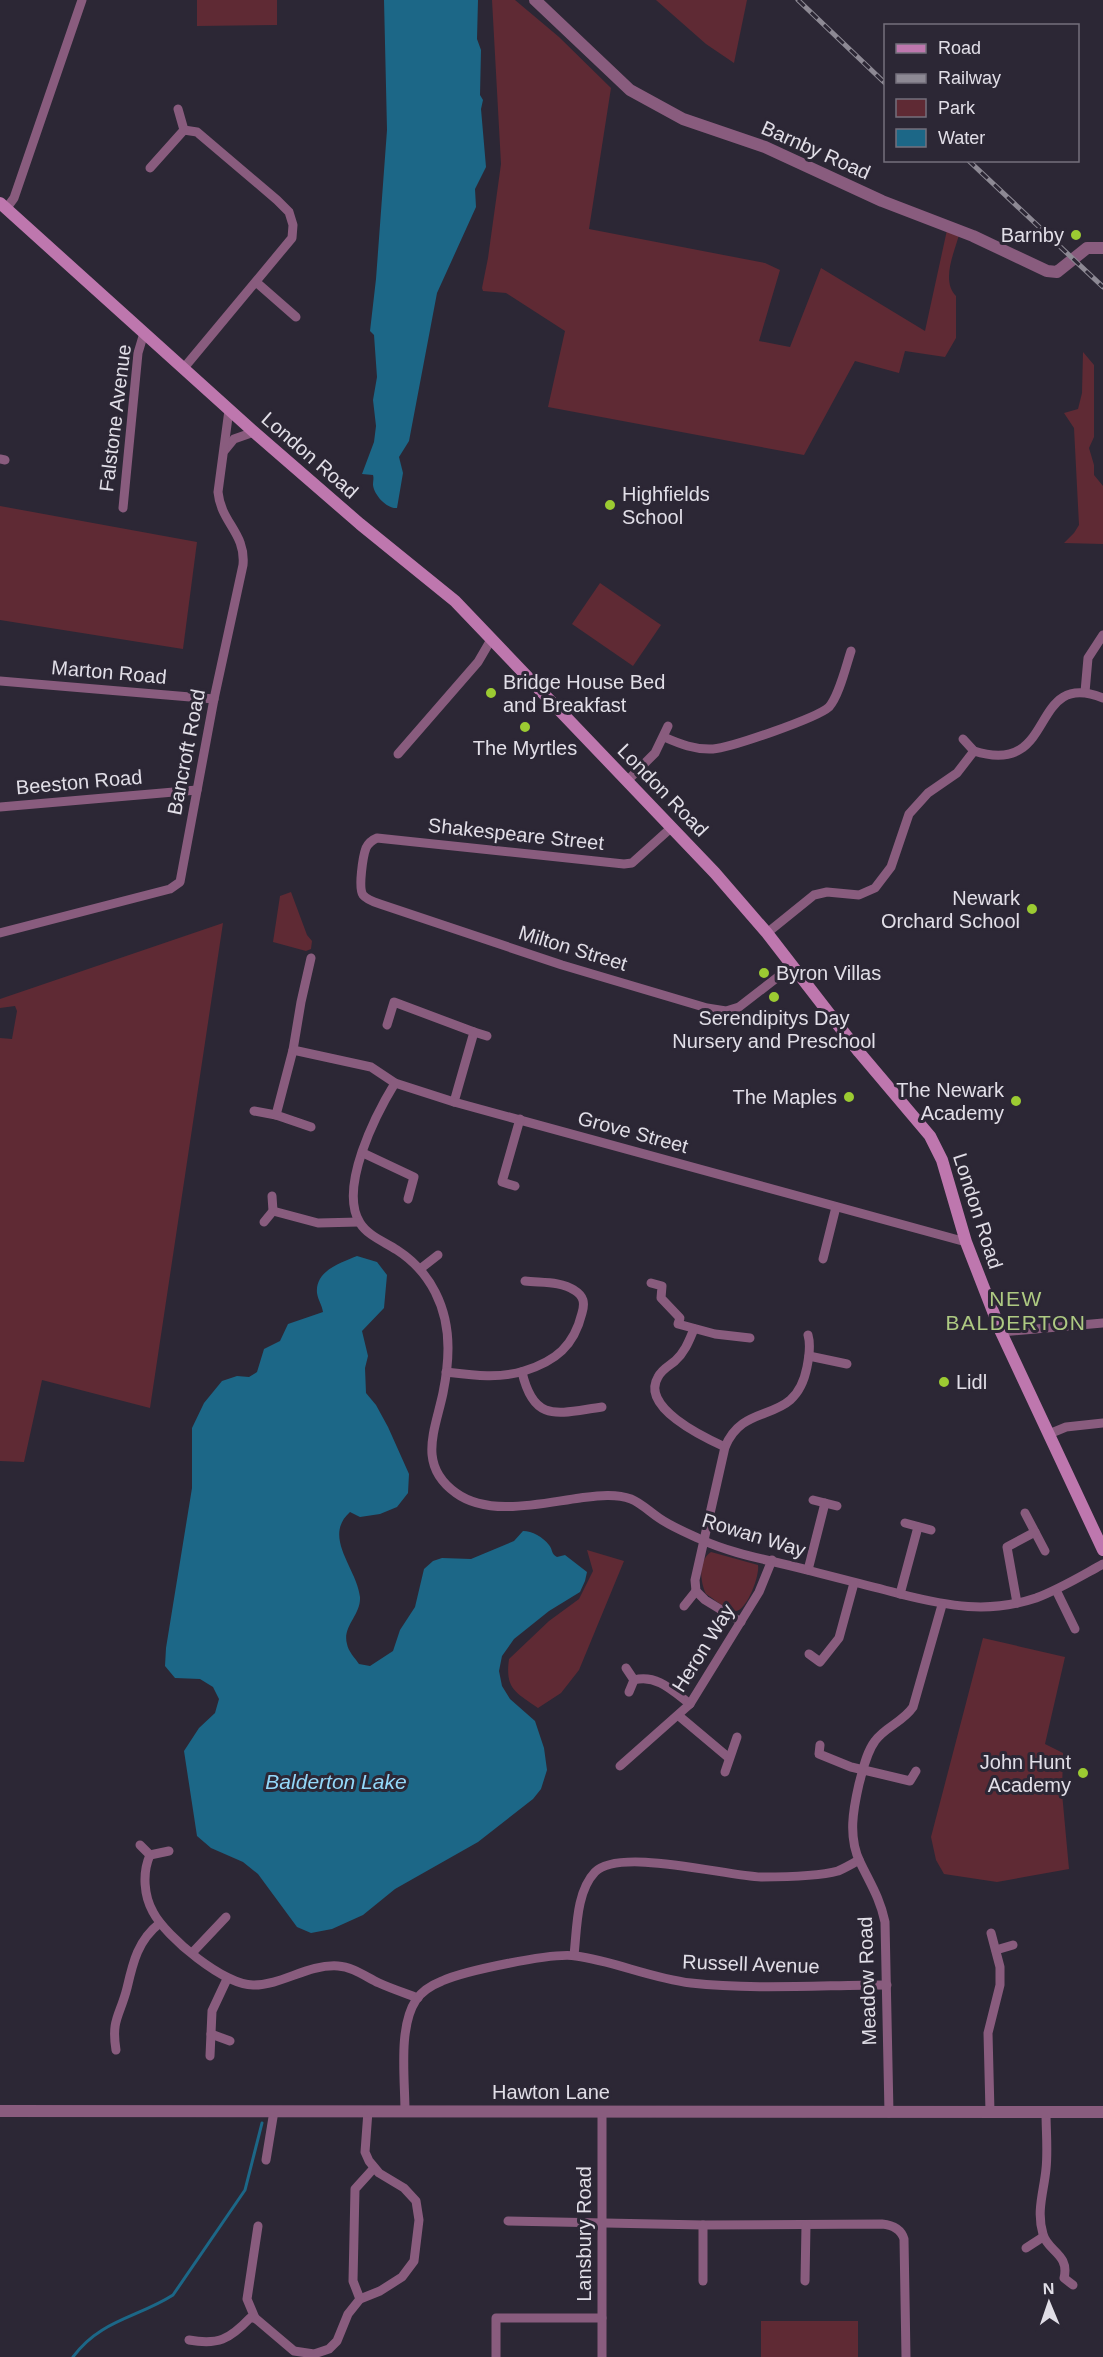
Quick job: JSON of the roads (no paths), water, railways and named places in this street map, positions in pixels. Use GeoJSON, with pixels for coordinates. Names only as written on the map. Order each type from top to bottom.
{"type":"FeatureCollection","features":[{"type":"Feature","properties":{"kind":"main road","name":"London Road"},"geometry":{"type":"LineString","coordinates":[[3,206],[254,432],[360,524],[455,601],[672,827],[767,933],[838,1026],[930,1136],[942,1160],[966,1242],[1001,1332],[1103,1550]]}},
{"type":"Feature","properties":{"kind":"street"},"geometry":{"type":"LineString","coordinates":[[3,206],[14,198],[82,0]]}},
{"type":"Feature","properties":{"kind":"street","name":"Barnby Road"},"geometry":{"type":"LineString","coordinates":[[535,0],[630,90],[683,119],[765,147],[882,201],[973,236],[1047,271],[1058,272],[1087,248],[1096,246],[1103,248]]}},
{"type":"Feature","properties":{"kind":"street"},"geometry":{"type":"LineString","coordinates":[[178,109],[184,130]]}},
{"type":"Feature","properties":{"kind":"street"},"geometry":{"type":"LineString","coordinates":[[150,168],[184,130]]}},
{"type":"Feature","properties":{"kind":"street"},"geometry":{"type":"LineString","coordinates":[[183,369],[292,238],[293,225],[290,212],[197,132],[184,130]]}},
{"type":"Feature","properties":{"kind":"street"},"geometry":{"type":"LineString","coordinates":[[256,282],[296,317]]}},
{"type":"Feature","properties":{"kind":"street","name":"Falstone Avenue"},"geometry":{"type":"LineString","coordinates":[[123,508],[138,353],[144,333]]}},
{"type":"Feature","properties":{"kind":"street","name":"Bancroft Road"},"geometry":{"type":"LineString","coordinates":[[0,933],[177,886],[182,877],[214,699],[244,556],[240,540],[224,516],[219,503],[218,492],[229,410]]}},
{"type":"Feature","properties":{"kind":"street"},"geometry":{"type":"LineString","coordinates":[[225,450],[234,439],[254,432]]}},
{"type":"Feature","properties":{"kind":"street"},"geometry":{"type":"LineString","coordinates":[[1085,692],[1088,658],[1103,635]]}},
{"type":"Feature","properties":{"kind":"street"},"geometry":{"type":"LineString","coordinates":[[398,754],[478,662],[492,638]]}},
{"type":"Feature","properties":{"kind":"street"},"geometry":{"type":"LineString","coordinates":[[664,737],[687,746],[714,749],[730,746],[815,714],[831,705],[851,651]]}},
{"type":"Feature","properties":{"kind":"street","name":"Marton Road"},"geometry":{"type":"LineString","coordinates":[[0,681],[214,699]]}},
{"type":"Feature","properties":{"kind":"street"},"geometry":{"type":"LineString","coordinates":[[963,739],[974,751],[992,756],[1003,756],[1020,751],[1028,744],[1056,702],[1068,694],[1085,692],[1103,698]]}},
{"type":"Feature","properties":{"kind":"street"},"geometry":{"type":"LineString","coordinates":[[627,781],[650,759],[668,726]]}},
{"type":"Feature","properties":{"kind":"street"},"geometry":{"type":"LineString","coordinates":[[767,933],[814,895],[833,891],[859,895],[875,888],[891,867],[906,820],[915,806],[928,793],[957,773],[974,751]]}},
{"type":"Feature","properties":{"kind":"street","name":"Beeston Road"},"geometry":{"type":"LineString","coordinates":[[0,807],[197,790]]}},
{"type":"Feature","properties":{"kind":"street","name":"Shakespeare Street"},"geometry":{"type":"LineString","coordinates":[[363,867],[366,848],[371,841],[377,838],[583,861],[632,863],[672,827]]}},
{"type":"Feature","properties":{"kind":"street","name":"Milton Street"},"geometry":{"type":"LineString","coordinates":[[363,867],[360,887],[362,894],[374,902],[562,965],[707,1008],[726,1011],[739,1007],[792,966]]}},
{"type":"Feature","properties":{"kind":"street"},"geometry":{"type":"LineString","coordinates":[[276,1115],[293,1050],[311,958]]}},
{"type":"Feature","properties":{"kind":"street"},"geometry":{"type":"LineString","coordinates":[[387,1025],[394,1002],[487,1036]]}},
{"type":"Feature","properties":{"kind":"street"},"geometry":{"type":"LineString","coordinates":[[454,1101],[474,1032]]}},
{"type":"Feature","properties":{"kind":"street","name":"Grove Street"},"geometry":{"type":"LineString","coordinates":[[293,1050],[371,1067],[395,1083],[454,1101],[966,1242]]}},
{"type":"Feature","properties":{"kind":"street"},"geometry":{"type":"LineString","coordinates":[[273,1211],[318,1223],[359,1222],[355,1209],[355,1177],[376,1114],[395,1083]]}},
{"type":"Feature","properties":{"kind":"street"},"geometry":{"type":"LineString","coordinates":[[254,1111],[276,1115],[311,1127]]}},
{"type":"Feature","properties":{"kind":"street"},"geometry":{"type":"LineString","coordinates":[[515,1186],[502,1182],[520,1119]]}},
{"type":"Feature","properties":{"kind":"street"},"geometry":{"type":"LineString","coordinates":[[363,1154],[414,1177],[408,1199]]}},
{"type":"Feature","properties":{"kind":"street"},"geometry":{"type":"LineString","coordinates":[[264,1222],[273,1211],[272,1196]]}},
{"type":"Feature","properties":{"kind":"street"},"geometry":{"type":"LineString","coordinates":[[823,1259],[836,1207]]}},
{"type":"Feature","properties":{"kind":"street","name":"Rowan Way"},"geometry":{"type":"LineString","coordinates":[[359,1222],[372,1235],[399,1251],[420,1269],[440,1301],[446,1320],[448,1348],[446,1372],[431,1451],[437,1472],[444,1483],[458,1494],[475,1502],[503,1506],[601,1496],[631,1499],[662,1520],[703,1541],[854,1583],[942,1605],[970,1608],[1017,1603],[1056,1590],[1103,1564]]}},
{"type":"Feature","properties":{"kind":"street"},"geometry":{"type":"LineString","coordinates":[[420,1269],[438,1255]]}},
{"type":"Feature","properties":{"kind":"street"},"geometry":{"type":"LineString","coordinates":[[446,1372],[489,1376],[522,1372],[549,1360],[570,1343],[577,1332],[583,1299],[571,1288],[525,1281]]}},
{"type":"Feature","properties":{"kind":"street"},"geometry":{"type":"LineString","coordinates":[[536,1295],[537,1283]]}},
{"type":"Feature","properties":{"kind":"street"},"geometry":{"type":"LineString","coordinates":[[651,1283],[662,1286],[661,1298],[680,1318],[678,1324],[715,1334],[750,1338]]}},
{"type":"Feature","properties":{"kind":"street"},"geometry":{"type":"LineString","coordinates":[[1001,1332],[1103,1323]]}},
{"type":"Feature","properties":{"kind":"street"},"geometry":{"type":"LineString","coordinates":[[694,1329],[682,1353],[659,1375],[655,1382],[654,1394],[660,1404],[675,1417],[703,1436],[725,1447]]}},
{"type":"Feature","properties":{"kind":"street"},"geometry":{"type":"LineString","coordinates":[[684,1606],[696,1591],[696,1569],[725,1447],[734,1431],[746,1420],[778,1409],[794,1399],[802,1387],[809,1356],[808,1335]]}},
{"type":"Feature","properties":{"kind":"street"},"geometry":{"type":"LineString","coordinates":[[809,1356],[847,1364]]}},
{"type":"Feature","properties":{"kind":"street"},"geometry":{"type":"LineString","coordinates":[[522,1372],[529,1398],[542,1409],[560,1412],[597,1410]]}},
{"type":"Feature","properties":{"kind":"street"},"geometry":{"type":"LineString","coordinates":[[1049,1434],[1066,1427],[1103,1423]]}},
{"type":"Feature","properties":{"kind":"street"},"geometry":{"type":"LineString","coordinates":[[813,1500],[837,1506]]}},
{"type":"Feature","properties":{"kind":"street"},"geometry":{"type":"LineString","coordinates":[[808,1570],[825,1503]]}},
{"type":"Feature","properties":{"kind":"street"},"geometry":{"type":"LineString","coordinates":[[1025,1513],[1045,1551]]}},
{"type":"Feature","properties":{"kind":"street"},"geometry":{"type":"LineString","coordinates":[[905,1523],[931,1530]]}},
{"type":"Feature","properties":{"kind":"street"},"geometry":{"type":"LineString","coordinates":[[900,1594],[918,1527]]}},
{"type":"Feature","properties":{"kind":"street"},"geometry":{"type":"LineString","coordinates":[[1017,1603],[1007,1547],[1035,1532]]}},
{"type":"Feature","properties":{"kind":"street","name":"Heron Way"},"geometry":{"type":"LineString","coordinates":[[620,1766],[690,1704],[759,1592],[772,1560]]}},
{"type":"Feature","properties":{"kind":"street"},"geometry":{"type":"LineString","coordinates":[[809,1654],[820,1662],[839,1638],[854,1583]]}},
{"type":"Feature","properties":{"kind":"street"},"geometry":{"type":"LineString","coordinates":[[1056,1590],[1075,1629]]}},
{"type":"Feature","properties":{"kind":"street"},"geometry":{"type":"LineString","coordinates":[[696,1591],[705,1600],[741,1622]]}},
{"type":"Feature","properties":{"kind":"street"},"geometry":{"type":"LineString","coordinates":[[863,1769],[876,1739],[913,1707],[942,1605]]}},
{"type":"Feature","properties":{"kind":"street"},"geometry":{"type":"LineString","coordinates":[[626,1668],[634,1680]]}},
{"type":"Feature","properties":{"kind":"street"},"geometry":{"type":"LineString","coordinates":[[634,1680],[644,1677],[655,1680],[666,1685],[690,1704]]}},
{"type":"Feature","properties":{"kind":"street"},"geometry":{"type":"LineString","coordinates":[[629,1692],[634,1680]]}},
{"type":"Feature","properties":{"kind":"street"},"geometry":{"type":"LineString","coordinates":[[679,1716],[729,1758]]}},
{"type":"Feature","properties":{"kind":"street"},"geometry":{"type":"LineString","coordinates":[[725,1772],[736,1737]]}},
{"type":"Feature","properties":{"kind":"street"},"geometry":{"type":"LineString","coordinates":[[810,1760],[819,1749],[863,1769],[911,1785],[915,1771]]}},
{"type":"Feature","properties":{"kind":"street","name":"Meadow Road"},"geometry":{"type":"LineString","coordinates":[[863,1769],[852,1818],[859,1860],[874,1886],[882,1908],[886,1938],[889,2113]]}},
{"type":"Feature","properties":{"kind":"street"},"geometry":{"type":"LineString","coordinates":[[140,1845],[150,1855]]}},
{"type":"Feature","properties":{"kind":"street"},"geometry":{"type":"LineString","coordinates":[[150,1855],[169,1851]]}},
{"type":"Feature","properties":{"kind":"street"},"geometry":{"type":"LineString","coordinates":[[150,1855],[146,1863],[145,1880],[152,1911],[160,1923],[192,1953],[227,1979],[253,1986],[309,1970],[337,1966],[349,1968],[383,1985],[418,1998],[411,2009],[406,2027],[405,2112]]}},
{"type":"Feature","properties":{"kind":"street"},"geometry":{"type":"LineString","coordinates":[[574,1955],[578,1919],[586,1885],[596,1871],[611,1863],[685,1866],[759,1877],[838,1871],[859,1860]]}},
{"type":"Feature","properties":{"kind":"street"},"geometry":{"type":"LineString","coordinates":[[192,1953],[226,1917]]}},
{"type":"Feature","properties":{"kind":"street"},"geometry":{"type":"LineString","coordinates":[[116,2050],[113,2030],[131,1966],[140,1945],[160,1923]]}},
{"type":"Feature","properties":{"kind":"street"},"geometry":{"type":"LineString","coordinates":[[990,2112],[988,2033],[1000,1985],[1000,1967],[991,1933]]}},
{"type":"Feature","properties":{"kind":"street"},"geometry":{"type":"LineString","coordinates":[[996,1950],[1014,1945]]}},
{"type":"Feature","properties":{"kind":"street","name":"Russell Avenue"},"geometry":{"type":"LineString","coordinates":[[418,1998],[432,1986],[459,1975],[513,1963],[574,1955],[645,1975],[690,1983],[887,1985]]}},
{"type":"Feature","properties":{"kind":"street"},"geometry":{"type":"LineString","coordinates":[[210,2056],[212,2011],[227,1979]]}},
{"type":"Feature","properties":{"kind":"street"},"geometry":{"type":"LineString","coordinates":[[211,2034],[230,2041]]}},
{"type":"Feature","properties":{"kind":"street"},"geometry":{"type":"LineString","coordinates":[[266,2160],[274,2111]]}},
{"type":"Feature","properties":{"kind":"street"},"geometry":{"type":"LineString","coordinates":[[258,2226],[247,2300],[255,2318],[292,2354],[331,2353],[348,2314],[360,2299],[380,2291],[409,2270],[414,2261],[419,2220],[416,2201],[411,2194],[374,2168],[365,2152],[368,2111]]}},
{"type":"Feature","properties":{"kind":"street","name":"Lansbury Road"},"geometry":{"type":"LineString","coordinates":[[602,2111],[602,2357]]}},
{"type":"Feature","properties":{"kind":"street","name":"Hawton Lane"},"geometry":{"type":"LineString","coordinates":[[0,2112],[1103,2112]]}},
{"type":"Feature","properties":{"kind":"street"},"geometry":{"type":"LineString","coordinates":[[1046,2112],[1047,2168],[1039,2207],[1043,2237],[1057,2251],[1064,2263],[1064,2278]]}},
{"type":"Feature","properties":{"kind":"street"},"geometry":{"type":"LineString","coordinates":[[360,2299],[353,2281],[357,2199],[355,2189],[374,2168]]}},
{"type":"Feature","properties":{"kind":"street"},"geometry":{"type":"LineString","coordinates":[[508,2221],[704,2225],[887,2224],[897,2228],[903,2235],[905,2247],[906,2357]]}},
{"type":"Feature","properties":{"kind":"street"},"geometry":{"type":"LineString","coordinates":[[703,2281],[704,2225]]}},
{"type":"Feature","properties":{"kind":"street"},"geometry":{"type":"LineString","coordinates":[[806,2225],[806,2281]]}},
{"type":"Feature","properties":{"kind":"street"},"geometry":{"type":"LineString","coordinates":[[1026,2248],[1043,2237]]}},
{"type":"Feature","properties":{"kind":"street"},"geometry":{"type":"LineString","coordinates":[[1054,2284],[1064,2278]]}},
{"type":"Feature","properties":{"kind":"street"},"geometry":{"type":"LineString","coordinates":[[1064,2278],[1073,2285]]}},
{"type":"Feature","properties":{"kind":"street"},"geometry":{"type":"LineString","coordinates":[[189,2340],[209,2343],[226,2338],[250,2318],[255,2318]]}},
{"type":"Feature","properties":{"kind":"street"},"geometry":{"type":"LineString","coordinates":[[496,2357],[496,2318],[602,2318]]}},
{"type":"Feature","properties":{"kind":"water"},"geometry":{"type":"Polygon","coordinates":[[[384,0],[478,0],[477,39],[481,50],[480,95],[483,100],[481,109],[486,167],[475,189],[476,207],[437,293],[409,441],[399,457],[403,473],[397,508],[385,504],[378,497],[373,485],[373,475],[362,474],[374,442],[376,426],[373,400],[377,377],[374,335],[370,331],[387,130],[384,0]]]}},
{"type":"Feature","properties":{"kind":"water","name":"Balderton Lake"},"geometry":{"type":"Polygon","coordinates":[[[357,1256],[377,1262],[387,1275],[384,1308],[362,1331],[368,1356],[365,1368],[366,1393],[376,1405],[388,1427],[409,1474],[408,1493],[397,1507],[380,1514],[360,1517],[350,1512],[342,1522],[339,1532],[343,1553],[358,1586],[360,1597],[358,1609],[349,1626],[346,1638],[348,1647],[359,1664],[370,1666],[393,1651],[400,1630],[415,1607],[424,1569],[433,1561],[442,1558],[471,1559],[514,1541],[523,1531],[541,1537],[555,1556],[565,1555],[587,1572],[580,1592],[549,1611],[514,1639],[502,1656],[499,1671],[502,1686],[510,1699],[535,1721],[544,1748],[547,1770],[541,1789],[533,1799],[478,1842],[395,1889],[363,1915],[332,1929],[311,1933],[297,1927],[258,1874],[243,1862],[211,1848],[197,1836],[184,1751],[199,1728],[215,1713],[219,1699],[213,1687],[200,1679],[175,1678],[165,1666],[166,1648],[192,1488],[192,1428],[204,1403],[222,1381],[237,1376],[249,1377],[257,1372],[264,1349],[280,1341],[288,1324],[323,1312],[317,1293],[320,1279],[330,1269],[357,1256]]]}},
{"type":"Feature","properties":{"kind":"waterway"},"geometry":{"type":"LineString","coordinates":[[73,2357],[95,2335],[107,2327],[173,2295],[245,2190],[262,2123]]}},
{"type":"Feature","properties":{"kind":"railway"},"geometry":{"type":"LineString","coordinates":[[798,0],[884,82]]}},
{"type":"Feature","properties":{"kind":"railway"},"geometry":{"type":"LineString","coordinates":[[970,162],[1103,287]]}},
{"type":"Feature","properties":{"kind":"place","name":"Barnby"},"geometry":{"type":"Point","coordinates":[1076,235]}},
{"type":"Feature","properties":{"kind":"place","name":"Highfields School"},"geometry":{"type":"Point","coordinates":[610,505]}},
{"type":"Feature","properties":{"kind":"place","name":"Bridge House Bed and Breakfast"},"geometry":{"type":"Point","coordinates":[491,693]}},
{"type":"Feature","properties":{"kind":"place","name":"The Myrtles"},"geometry":{"type":"Point","coordinates":[525,727]}},
{"type":"Feature","properties":{"kind":"place","name":"Newark Orchard School"},"geometry":{"type":"Point","coordinates":[1032,909]}},
{"type":"Feature","properties":{"kind":"place","name":"Byron Villas"},"geometry":{"type":"Point","coordinates":[764,973]}},
{"type":"Feature","properties":{"kind":"place","name":"Serendipitys Day Nursery and Preschool"},"geometry":{"type":"Point","coordinates":[774,997]}},
{"type":"Feature","properties":{"kind":"place","name":"The Maples"},"geometry":{"type":"Point","coordinates":[849,1097]}},
{"type":"Feature","properties":{"kind":"place","name":"The Newark Academy"},"geometry":{"type":"Point","coordinates":[1016,1101]}},
{"type":"Feature","properties":{"kind":"place","name":"Lidl"},"geometry":{"type":"Point","coordinates":[944,1382]}},
{"type":"Feature","properties":{"kind":"place","name":"John Hunt Academy"},"geometry":{"type":"Point","coordinates":[1083,1773]}},
{"type":"Feature","properties":{"kind":"district","name":"NEW BALDERTON"},"geometry":{"type":"Point","coordinates":[1016,1311]}}]}
